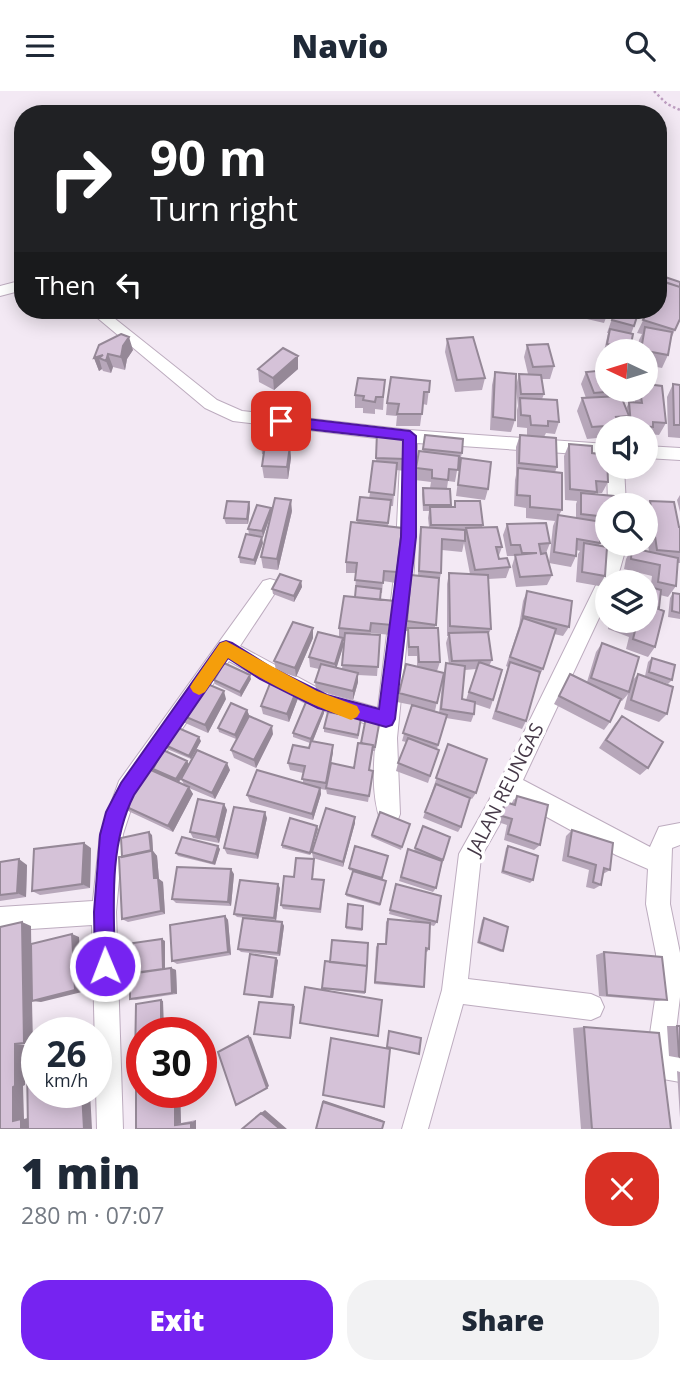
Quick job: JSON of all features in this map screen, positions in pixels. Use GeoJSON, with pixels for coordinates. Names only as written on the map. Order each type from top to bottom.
{"type":"FeatureCollection","features":[{"type":"Feature","properties":{"kind":"street"},"geometry":{"type":"LineString","coordinates":[[106,319],[211,404],[232,415],[410,436],[595,449]]}},
{"type":"Feature","properties":{"kind":"street"},"geometry":{"type":"LineString","coordinates":[[389,814],[384,781],[386,719],[409,537],[410,436]]}},
{"type":"Feature","properties":{"kind":"street"},"geometry":{"type":"LineString","coordinates":[[658,453],[680,454]]}},
{"type":"Feature","properties":{"kind":"street","name":"JALAN REUNGAS"},"geometry":{"type":"LineString","coordinates":[[415,1129],[454,990],[470,854],[510,785],[610,575],[615,556]]}},
{"type":"Feature","properties":{"kind":"street"},"geometry":{"type":"LineString","coordinates":[[110,1129],[104,912],[109,835],[115,812],[127,789],[270,587]]}},
{"type":"Feature","properties":{"kind":"street"},"geometry":{"type":"LineString","coordinates":[[226,648],[266,674],[324,703],[386,719]]}},
{"type":"Feature","properties":{"kind":"street"},"geometry":{"type":"LineString","coordinates":[[510,785],[624,847],[660,863]]}},
{"type":"Feature","properties":{"kind":"street"},"geometry":{"type":"LineString","coordinates":[[660,1096],[669,1067],[669,986],[667,946],[658,911],[660,863],[664,837],[672,833],[680,834]]}},
{"type":"Feature","properties":{"kind":"street"},"geometry":{"type":"LineString","coordinates":[[0,919],[104,912]]}},
{"type":"Feature","properties":{"kind":"street"},"geometry":{"type":"LineString","coordinates":[[454,990],[591,1007]]}},
{"type":"Feature","properties":{"kind":"path"},"geometry":{"type":"LineString","coordinates":[[654,91],[667,104],[680,110]]}},
{"type":"Feature","properties":{"kind":"building"},"geometry":{"type":"Polygon","coordinates":[[[667,278],[680,282],[680,287],[667,283],[667,278]]]}},
{"type":"Feature","properties":{"kind":"building"},"geometry":{"type":"Polygon","coordinates":[[[667,283],[680,287],[680,319],[675,330],[643,320],[667,319],[667,283]]]}},
{"type":"Feature","properties":{"kind":"building"},"geometry":{"type":"Polygon","coordinates":[[[612,319],[636,319],[634,326],[612,319]]]}},
{"type":"Feature","properties":{"kind":"building"},"geometry":{"type":"Polygon","coordinates":[[[645,327],[672,332],[668,355],[658,353],[658,339],[643,339],[645,327]]]}},
{"type":"Feature","properties":{"kind":"building"},"geometry":{"type":"Polygon","coordinates":[[[610,329],[633,334],[632,339],[608,339],[610,329]]]}},
{"type":"Feature","properties":{"kind":"building"},"geometry":{"type":"Polygon","coordinates":[[[121,334],[129,337],[123,346],[121,357],[108,354],[106,361],[99,358],[103,355],[94,358],[99,345],[121,334]]]}},
{"type":"Feature","properties":{"kind":"building"},"geometry":{"type":"Polygon","coordinates":[[[473,337],[485,378],[457,380],[447,339],[473,337]]]}},
{"type":"Feature","properties":{"kind":"building"},"geometry":{"type":"Polygon","coordinates":[[[548,344],[554,366],[533,367],[527,345],[548,344]]]}},
{"type":"Feature","properties":{"kind":"building"},"geometry":{"type":"Polygon","coordinates":[[[283,348],[298,356],[273,378],[258,369],[283,348]]]}},
{"type":"Feature","properties":{"kind":"building"},"geometry":{"type":"Polygon","coordinates":[[[595,371],[595,393],[594,393],[586,372],[595,371]]]}},
{"type":"Feature","properties":{"kind":"building"},"geometry":{"type":"Polygon","coordinates":[[[495,372],[516,374],[515,420],[493,417],[495,372]]]}},
{"type":"Feature","properties":{"kind":"building"},"geometry":{"type":"Polygon","coordinates":[[[519,374],[541,375],[544,394],[521,394],[519,374]]]}},
{"type":"Feature","properties":{"kind":"building"},"geometry":{"type":"Polygon","coordinates":[[[391,377],[430,381],[429,392],[424,392],[422,414],[397,414],[399,404],[387,403],[391,377]]]}},
{"type":"Feature","properties":{"kind":"building"},"geometry":{"type":"Polygon","coordinates":[[[358,378],[385,380],[383,397],[376,397],[375,402],[355,395],[358,378]]]}},
{"type":"Feature","properties":{"kind":"building"},"geometry":{"type":"Polygon","coordinates":[[[673,384],[680,385],[680,425],[674,425],[673,384]]]}},
{"type":"Feature","properties":{"kind":"building"},"geometry":{"type":"Polygon","coordinates":[[[658,386],[662,386],[666,423],[658,422],[658,416],[630,416],[629,403],[658,403],[658,386]]]}},
{"type":"Feature","properties":{"kind":"building"},"geometry":{"type":"Polygon","coordinates":[[[595,397],[595,403],[624,403],[629,416],[595,416],[595,427],[592,427],[582,398],[595,397]]]}},
{"type":"Feature","properties":{"kind":"building"},"geometry":{"type":"Polygon","coordinates":[[[520,398],[557,400],[559,422],[548,421],[548,426],[531,425],[530,416],[521,415],[520,398]]]}},
{"type":"Feature","properties":{"kind":"building"},"geometry":{"type":"Polygon","coordinates":[[[264,417],[290,418],[287,443],[261,442],[264,417]]]}},
{"type":"Feature","properties":{"kind":"building"},"geometry":{"type":"Polygon","coordinates":[[[377,432],[406,433],[406,459],[376,458],[377,432]]]}},
{"type":"Feature","properties":{"kind":"building"},"geometry":{"type":"Polygon","coordinates":[[[425,435],[463,439],[462,453],[423,449],[425,435]]]}},
{"type":"Feature","properties":{"kind":"building"},"geometry":{"type":"Polygon","coordinates":[[[520,435],[556,438],[557,467],[519,463],[520,435]]]}},
{"type":"Feature","properties":{"kind":"building"},"geometry":{"type":"Polygon","coordinates":[[[569,444],[592,446],[592,453],[595,453],[595,479],[608,479],[608,482],[596,481],[597,492],[570,489],[569,444]]]}},
{"type":"Feature","properties":{"kind":"building"},"geometry":{"type":"Polygon","coordinates":[[[265,445],[290,446],[287,467],[262,466],[265,445]]]}},
{"type":"Feature","properties":{"kind":"building"},"geometry":{"type":"Polygon","coordinates":[[[419,451],[459,456],[458,470],[449,469],[448,480],[432,478],[432,470],[416,468],[419,451]]]}},
{"type":"Feature","properties":{"kind":"building"},"geometry":{"type":"Polygon","coordinates":[[[461,458],[491,462],[488,489],[458,485],[461,458]]]}},
{"type":"Feature","properties":{"kind":"building"},"geometry":{"type":"Polygon","coordinates":[[[373,461],[397,463],[394,495],[369,492],[373,461]]]}},
{"type":"Feature","properties":{"kind":"building"},"geometry":{"type":"Polygon","coordinates":[[[518,468],[562,473],[562,510],[530,507],[530,496],[517,495],[518,468]]]}},
{"type":"Feature","properties":{"kind":"building"},"geometry":{"type":"Polygon","coordinates":[[[423,488],[450,489],[451,505],[424,505],[423,488]]]}},
{"type":"Feature","properties":{"kind":"building"},"geometry":{"type":"Polygon","coordinates":[[[581,493],[595,494],[595,516],[581,514],[581,493]]]}},
{"type":"Feature","properties":{"kind":"building"},"geometry":{"type":"Polygon","coordinates":[[[360,497],[391,500],[388,523],[357,520],[360,497]]]}},
{"type":"Feature","properties":{"kind":"building"},"geometry":{"type":"Polygon","coordinates":[[[275,498],[291,500],[277,559],[261,557],[275,498]]]}},
{"type":"Feature","properties":{"kind":"building"},"geometry":{"type":"Polygon","coordinates":[[[227,501],[249,502],[247,519],[224,518],[227,501]]]}},
{"type":"Feature","properties":{"kind":"building"},"geometry":{"type":"Polygon","coordinates":[[[455,501],[480,501],[483,525],[431,525],[430,507],[455,507],[455,501]]]}},
{"type":"Feature","properties":{"kind":"building"},"geometry":{"type":"Polygon","coordinates":[[[658,501],[674,502],[680,527],[680,552],[658,550],[658,501]]]}},
{"type":"Feature","properties":{"kind":"building"},"geometry":{"type":"Polygon","coordinates":[[[257,505],[271,508],[262,531],[248,529],[257,505]]]}},
{"type":"Feature","properties":{"kind":"building"},"geometry":{"type":"Polygon","coordinates":[[[558,515],[595,521],[595,542],[577,539],[576,556],[554,552],[558,515]]]}},
{"type":"Feature","properties":{"kind":"building"},"geometry":{"type":"Polygon","coordinates":[[[351,522],[402,528],[397,572],[384,571],[383,583],[355,580],[357,563],[346,562],[351,522]]]}},
{"type":"Feature","properties":{"kind":"building"},"geometry":{"type":"Polygon","coordinates":[[[546,523],[550,543],[539,544],[541,554],[546,553],[552,575],[520,577],[515,555],[537,553],[522,553],[520,545],[511,545],[507,524],[546,523]]]}},
{"type":"Feature","properties":{"kind":"building"},"geometry":{"type":"Polygon","coordinates":[[[421,527],[465,530],[465,541],[442,539],[441,573],[419,571],[421,527]]]}},
{"type":"Feature","properties":{"kind":"building"},"geometry":{"type":"Polygon","coordinates":[[[497,527],[502,547],[496,547],[499,559],[507,558],[510,567],[475,570],[466,528],[497,527]]]}},
{"type":"Feature","properties":{"kind":"building"},"geometry":{"type":"Polygon","coordinates":[[[246,534],[262,537],[254,560],[239,557],[246,534]]]}},
{"type":"Feature","properties":{"kind":"building"},"geometry":{"type":"Polygon","coordinates":[[[584,543],[595,545],[595,556],[606,556],[605,570],[595,570],[595,574],[582,572],[584,543]]]}},
{"type":"Feature","properties":{"kind":"building"},"geometry":{"type":"Polygon","coordinates":[[[658,554],[678,558],[676,586],[658,582],[660,565],[631,559],[631,556],[658,556],[658,554]]]}},
{"type":"Feature","properties":{"kind":"building"},"geometry":{"type":"Polygon","coordinates":[[[449,573],[488,575],[491,629],[450,626],[449,573]]]}},
{"type":"Feature","properties":{"kind":"building"},"geometry":{"type":"Polygon","coordinates":[[[280,574],[301,581],[294,596],[272,589],[280,574]]]}},
{"type":"Feature","properties":{"kind":"building"},"geometry":{"type":"Polygon","coordinates":[[[411,575],[439,578],[436,625],[407,621],[411,575]]]}},
{"type":"Feature","properties":{"kind":"building"},"geometry":{"type":"Polygon","coordinates":[[[356,586],[381,589],[380,600],[355,597],[356,586]]]}},
{"type":"Feature","properties":{"kind":"building"},"geometry":{"type":"Polygon","coordinates":[[[658,589],[661,590],[658,608],[658,589]]]}},
{"type":"Feature","properties":{"kind":"building"},"geometry":{"type":"Polygon","coordinates":[[[527,591],[572,601],[569,627],[523,616],[527,591]]]}},
{"type":"Feature","properties":{"kind":"building"},"geometry":{"type":"Polygon","coordinates":[[[673,593],[680,594],[680,613],[672,611],[673,593]]]}},
{"type":"Feature","properties":{"kind":"building"},"geometry":{"type":"Polygon","coordinates":[[[344,596],[395,601],[392,625],[371,623],[370,631],[339,628],[344,596]]]}},
{"type":"Feature","properties":{"kind":"building"},"geometry":{"type":"Polygon","coordinates":[[[658,609],[664,611],[655,647],[633,639],[634,633],[658,633],[658,609]]]}},
{"type":"Feature","properties":{"kind":"building"},"geometry":{"type":"Polygon","coordinates":[[[523,618],[556,629],[543,669],[510,657],[523,618]]]}},
{"type":"Feature","properties":{"kind":"building"},"geometry":{"type":"Polygon","coordinates":[[[293,622],[313,628],[295,668],[274,661],[293,622]]]}},
{"type":"Feature","properties":{"kind":"building"},"geometry":{"type":"Polygon","coordinates":[[[408,628],[438,628],[440,662],[419,662],[418,647],[409,647],[408,628]]]}},
{"type":"Feature","properties":{"kind":"building"},"geometry":{"type":"Polygon","coordinates":[[[318,632],[343,638],[335,664],[309,657],[318,632]]]}},
{"type":"Feature","properties":{"kind":"building"},"geometry":{"type":"Polygon","coordinates":[[[488,632],[492,660],[452,661],[449,633],[488,632]]]}},
{"type":"Feature","properties":{"kind":"building"},"geometry":{"type":"Polygon","coordinates":[[[345,633],[380,635],[378,667],[342,665],[345,633]]]}},
{"type":"Feature","properties":{"kind":"building"},"geometry":{"type":"Polygon","coordinates":[[[602,643],[639,657],[629,692],[591,678],[602,643]]]}},
{"type":"Feature","properties":{"kind":"building"},"geometry":{"type":"Polygon","coordinates":[[[652,658],[675,665],[672,680],[649,672],[652,658]]]}},
{"type":"Feature","properties":{"kind":"building"},"geometry":{"type":"Polygon","coordinates":[[[479,662],[502,670],[493,700],[469,692],[479,662]]]}},
{"type":"Feature","properties":{"kind":"building"},"geometry":{"type":"Polygon","coordinates":[[[510,662],[540,672],[526,721],[496,711],[510,662]]]}},
{"type":"Feature","properties":{"kind":"building"},"geometry":{"type":"Polygon","coordinates":[[[224,663],[250,675],[240,692],[214,680],[224,663]]]}},
{"type":"Feature","properties":{"kind":"building"},"geometry":{"type":"Polygon","coordinates":[[[446,663],[465,666],[462,699],[475,702],[474,714],[441,709],[446,663]]]}},
{"type":"Feature","properties":{"kind":"building"},"geometry":{"type":"Polygon","coordinates":[[[321,664],[358,673],[353,691],[315,682],[321,664]]]}},
{"type":"Feature","properties":{"kind":"building"},"geometry":{"type":"Polygon","coordinates":[[[406,664],[444,673],[437,703],[399,693],[406,664]]]}},
{"type":"Feature","properties":{"kind":"building"},"geometry":{"type":"Polygon","coordinates":[[[570,674],[621,699],[610,722],[559,696],[570,674]]]}},
{"type":"Feature","properties":{"kind":"building"},"geometry":{"type":"Polygon","coordinates":[[[638,674],[673,687],[667,714],[631,700],[638,674]]]}},
{"type":"Feature","properties":{"kind":"building"},"geometry":{"type":"Polygon","coordinates":[[[273,676],[299,684],[287,714],[261,706],[273,676]]]}},
{"type":"Feature","properties":{"kind":"building"},"geometry":{"type":"Polygon","coordinates":[[[198,680],[224,691],[205,725],[179,714],[198,680]]]}},
{"type":"Feature","properties":{"kind":"building"},"geometry":{"type":"Polygon","coordinates":[[[306,702],[324,709],[311,739],[293,733],[306,702]]]}},
{"type":"Feature","properties":{"kind":"building"},"geometry":{"type":"Polygon","coordinates":[[[231,703],[247,710],[235,735],[218,728],[231,703]]]}},
{"type":"Feature","properties":{"kind":"building"},"geometry":{"type":"Polygon","coordinates":[[[412,705],[447,715],[438,745],[403,733],[412,705]]]}},
{"type":"Feature","properties":{"kind":"building"},"geometry":{"type":"Polygon","coordinates":[[[328,712],[361,718],[358,735],[324,728],[328,712]]]}},
{"type":"Feature","properties":{"kind":"building"},"geometry":{"type":"Polygon","coordinates":[[[249,716],[272,726],[254,760],[231,750],[249,716]]]}},
{"type":"Feature","properties":{"kind":"building"},"geometry":{"type":"Polygon","coordinates":[[[622,716],[663,742],[648,768],[606,740],[622,716]]]}},
{"type":"Feature","properties":{"kind":"building"},"geometry":{"type":"Polygon","coordinates":[[[366,717],[380,719],[375,747],[361,743],[366,717]]]}},
{"type":"Feature","properties":{"kind":"building"},"geometry":{"type":"Polygon","coordinates":[[[176,727],[199,737],[189,756],[165,745],[176,727]]]}},
{"type":"Feature","properties":{"kind":"building"},"geometry":{"type":"Polygon","coordinates":[[[408,738],[439,750],[430,776],[398,763],[408,738]]]}},
{"type":"Feature","properties":{"kind":"building"},"geometry":{"type":"Polygon","coordinates":[[[311,741],[333,745],[326,783],[302,779],[305,766],[288,763],[293,745],[309,748],[311,741]]]}},
{"type":"Feature","properties":{"kind":"building"},"geometry":{"type":"Polygon","coordinates":[[[358,743],[373,745],[369,796],[326,788],[331,763],[354,768],[358,743]]]}},
{"type":"Feature","properties":{"kind":"building"},"geometry":{"type":"Polygon","coordinates":[[[448,744],[487,759],[476,793],[436,778],[448,744]]]}},
{"type":"Feature","properties":{"kind":"building"},"geometry":{"type":"Polygon","coordinates":[[[163,750],[187,761],[176,779],[153,769],[163,750]]]}},
{"type":"Feature","properties":{"kind":"building"},"geometry":{"type":"Polygon","coordinates":[[[197,750],[227,763],[212,793],[181,779],[197,750]]]}},
{"type":"Feature","properties":{"kind":"building"},"geometry":{"type":"Polygon","coordinates":[[[142,766],[189,787],[168,826],[120,804],[142,766]]]}},
{"type":"Feature","properties":{"kind":"building"},"geometry":{"type":"Polygon","coordinates":[[[257,770],[320,788],[312,814],[247,795],[257,770]]]}},
{"type":"Feature","properties":{"kind":"building"},"geometry":{"type":"Polygon","coordinates":[[[436,784],[470,798],[461,827],[425,812],[436,784]]]}},
{"type":"Feature","properties":{"kind":"building"},"geometry":{"type":"Polygon","coordinates":[[[517,796],[548,805],[540,845],[508,834],[512,819],[502,816],[505,802],[515,805],[517,796]]]}},
{"type":"Feature","properties":{"kind":"building"},"geometry":{"type":"Polygon","coordinates":[[[198,799],[224,804],[216,837],[190,832],[198,799]]]}},
{"type":"Feature","properties":{"kind":"building"},"geometry":{"type":"Polygon","coordinates":[[[234,807],[265,812],[256,854],[224,848],[234,807]]]}},
{"type":"Feature","properties":{"kind":"building"},"geometry":{"type":"Polygon","coordinates":[[[326,808],[355,817],[343,862],[312,852],[326,808]]]}},
{"type":"Feature","properties":{"kind":"building"},"geometry":{"type":"Polygon","coordinates":[[[380,812],[410,824],[402,847],[372,835],[380,812]]]}},
{"type":"Feature","properties":{"kind":"building"},"geometry":{"type":"Polygon","coordinates":[[[290,818],[317,826],[310,853],[282,845],[290,818]]]}},
{"type":"Feature","properties":{"kind":"building"},"geometry":{"type":"Polygon","coordinates":[[[423,826],[450,837],[443,860],[415,848],[423,826]]]}},
{"type":"Feature","properties":{"kind":"building"},"geometry":{"type":"Polygon","coordinates":[[[572,830],[613,843],[610,870],[604,868],[601,885],[593,882],[596,865],[568,856],[572,830]]]}},
{"type":"Feature","properties":{"kind":"building"},"geometry":{"type":"Polygon","coordinates":[[[149,832],[151,851],[122,857],[121,838],[149,832]]]}},
{"type":"Feature","properties":{"kind":"building"},"geometry":{"type":"Polygon","coordinates":[[[182,837],[218,846],[213,863],[176,853],[182,837]]]}},
{"type":"Feature","properties":{"kind":"building"},"geometry":{"type":"Polygon","coordinates":[[[84,843],[82,884],[32,891],[34,849],[84,843]]]}},
{"type":"Feature","properties":{"kind":"building"},"geometry":{"type":"Polygon","coordinates":[[[355,846],[388,856],[382,878],[349,868],[355,846]]]}},
{"type":"Feature","properties":{"kind":"building"},"geometry":{"type":"Polygon","coordinates":[[[508,846],[538,856],[533,880],[503,871],[508,846]]]}},
{"type":"Feature","properties":{"kind":"building"},"geometry":{"type":"Polygon","coordinates":[[[408,849],[442,861],[436,888],[401,877],[408,849]]]}},
{"type":"Feature","properties":{"kind":"building"},"geometry":{"type":"Polygon","coordinates":[[[152,850],[154,878],[158,878],[161,911],[122,919],[119,857],[152,850]]]}},
{"type":"Feature","properties":{"kind":"building"},"geometry":{"type":"Polygon","coordinates":[[[296,858],[314,859],[312,879],[324,880],[320,909],[281,905],[284,876],[294,877],[296,858]]]}},
{"type":"Feature","properties":{"kind":"building"},"geometry":{"type":"Polygon","coordinates":[[[19,859],[17,893],[0,895],[0,862],[19,859]]]}},
{"type":"Feature","properties":{"kind":"building"},"geometry":{"type":"Polygon","coordinates":[[[177,867],[231,869],[228,902],[172,899],[177,867]]]}},
{"type":"Feature","properties":{"kind":"building"},"geometry":{"type":"Polygon","coordinates":[[[353,871],[386,881],[380,904],[346,894],[353,871]]]}},
{"type":"Feature","properties":{"kind":"building"},"geometry":{"type":"Polygon","coordinates":[[[240,880],[278,884],[274,918],[234,914],[240,880]]]}},
{"type":"Feature","properties":{"kind":"building"},"geometry":{"type":"Polygon","coordinates":[[[396,884],[441,896],[437,922],[390,910],[396,884]]]}},
{"type":"Feature","properties":{"kind":"building"},"geometry":{"type":"Polygon","coordinates":[[[348,904],[363,906],[362,929],[346,927],[348,904]]]}},
{"type":"Feature","properties":{"kind":"building"},"geometry":{"type":"Polygon","coordinates":[[[225,916],[228,952],[172,961],[170,925],[225,916]]]}},
{"type":"Feature","properties":{"kind":"building"},"geometry":{"type":"Polygon","coordinates":[[[243,918],[282,922],[278,953],[238,949],[243,918]]]}},
{"type":"Feature","properties":{"kind":"building"},"geometry":{"type":"Polygon","coordinates":[[[484,918],[508,927],[503,951],[479,942],[484,918]]]}},
{"type":"Feature","properties":{"kind":"building"},"geometry":{"type":"Polygon","coordinates":[[[388,919],[430,923],[424,987],[375,982],[378,944],[386,944],[388,919]]]}},
{"type":"Feature","properties":{"kind":"building"},"geometry":{"type":"Polygon","coordinates":[[[22,922],[24,1017],[21,1017],[21,1043],[15,1044],[13,1087],[13,1121],[21,1119],[21,1129],[0,1129],[0,927],[22,922]]]}},
{"type":"Feature","properties":{"kind":"building"},"geometry":{"type":"Polygon","coordinates":[[[72,934],[75,990],[32,1001],[31,944],[72,934]]]}},
{"type":"Feature","properties":{"kind":"building"},"geometry":{"type":"Polygon","coordinates":[[[162,939],[163,969],[133,973],[133,943],[162,939]]]}},
{"type":"Feature","properties":{"kind":"building"},"geometry":{"type":"Polygon","coordinates":[[[332,940],[368,943],[367,966],[330,962],[332,940]]]}},
{"type":"Feature","properties":{"kind":"building"},"geometry":{"type":"Polygon","coordinates":[[[604,952],[662,957],[667,1000],[607,995],[604,952]]]}},
{"type":"Feature","properties":{"kind":"building"},"geometry":{"type":"Polygon","coordinates":[[[250,954],[276,958],[271,997],[244,994],[250,954]]]}},
{"type":"Feature","properties":{"kind":"building"},"geometry":{"type":"Polygon","coordinates":[[[325,961],[367,966],[365,992],[322,988],[325,961]]]}},
{"type":"Feature","properties":{"kind":"building"},"geometry":{"type":"Polygon","coordinates":[[[171,968],[172,993],[130,999],[130,974],[171,968]]]}},
{"type":"Feature","properties":{"kind":"building"},"geometry":{"type":"Polygon","coordinates":[[[305,987],[382,1000],[378,1036],[300,1023],[305,987]]]}},
{"type":"Feature","properties":{"kind":"building"},"geometry":{"type":"Polygon","coordinates":[[[161,1000],[161,1017],[136,1017],[136,1004],[161,1000]]]}},
{"type":"Feature","properties":{"kind":"building"},"geometry":{"type":"Polygon","coordinates":[[[259,1002],[293,1005],[290,1038],[254,1034],[259,1002]]]}},
{"type":"Feature","properties":{"kind":"building"},"geometry":{"type":"Polygon","coordinates":[[[677,1026],[680,1026],[680,1057],[679,1056],[677,1026]]]}},
{"type":"Feature","properties":{"kind":"building"},"geometry":{"type":"Polygon","coordinates":[[[584,1027],[659,1033],[671,1129],[592,1129],[584,1027]]]}},
{"type":"Feature","properties":{"kind":"building"},"geometry":{"type":"Polygon","coordinates":[[[389,1031],[421,1038],[419,1054],[387,1047],[389,1031]]]}},
{"type":"Feature","properties":{"kind":"building"},"geometry":{"type":"Polygon","coordinates":[[[248,1036],[267,1088],[236,1105],[218,1052],[248,1036]]]}},
{"type":"Feature","properties":{"kind":"building"},"geometry":{"type":"Polygon","coordinates":[[[331,1038],[390,1049],[384,1107],[323,1095],[331,1038]]]}},
{"type":"Feature","properties":{"kind":"building"},"geometry":{"type":"Polygon","coordinates":[[[323,1102],[384,1122],[382,1129],[316,1129],[323,1102]]]}},
{"type":"Feature","properties":{"kind":"building"},"geometry":{"type":"Polygon","coordinates":[[[28,1108],[83,1108],[84,1129],[28,1129],[28,1108]]]}},
{"type":"Feature","properties":{"kind":"building"},"geometry":{"type":"Polygon","coordinates":[[[136,1108],[175,1108],[175,1125],[191,1123],[191,1129],[136,1129],[136,1108]]]}},
{"type":"Feature","properties":{"kind":"building"},"geometry":{"type":"Polygon","coordinates":[[[261,1113],[280,1129],[242,1129],[261,1113]]]}},
{"type":"Feature","properties":{"kind":"slow traffic"},"geometry":{"type":"LineString","coordinates":[[199,687],[226,648],[266,674],[324,703],[351,712]]}},
{"type":"Feature","properties":{"kind":"route"},"geometry":{"type":"LineString","coordinates":[[105,966],[104,912],[109,835],[115,812],[127,789],[226,648],[266,674],[324,703],[386,719],[409,537],[410,436],[281,421]]}}]}
